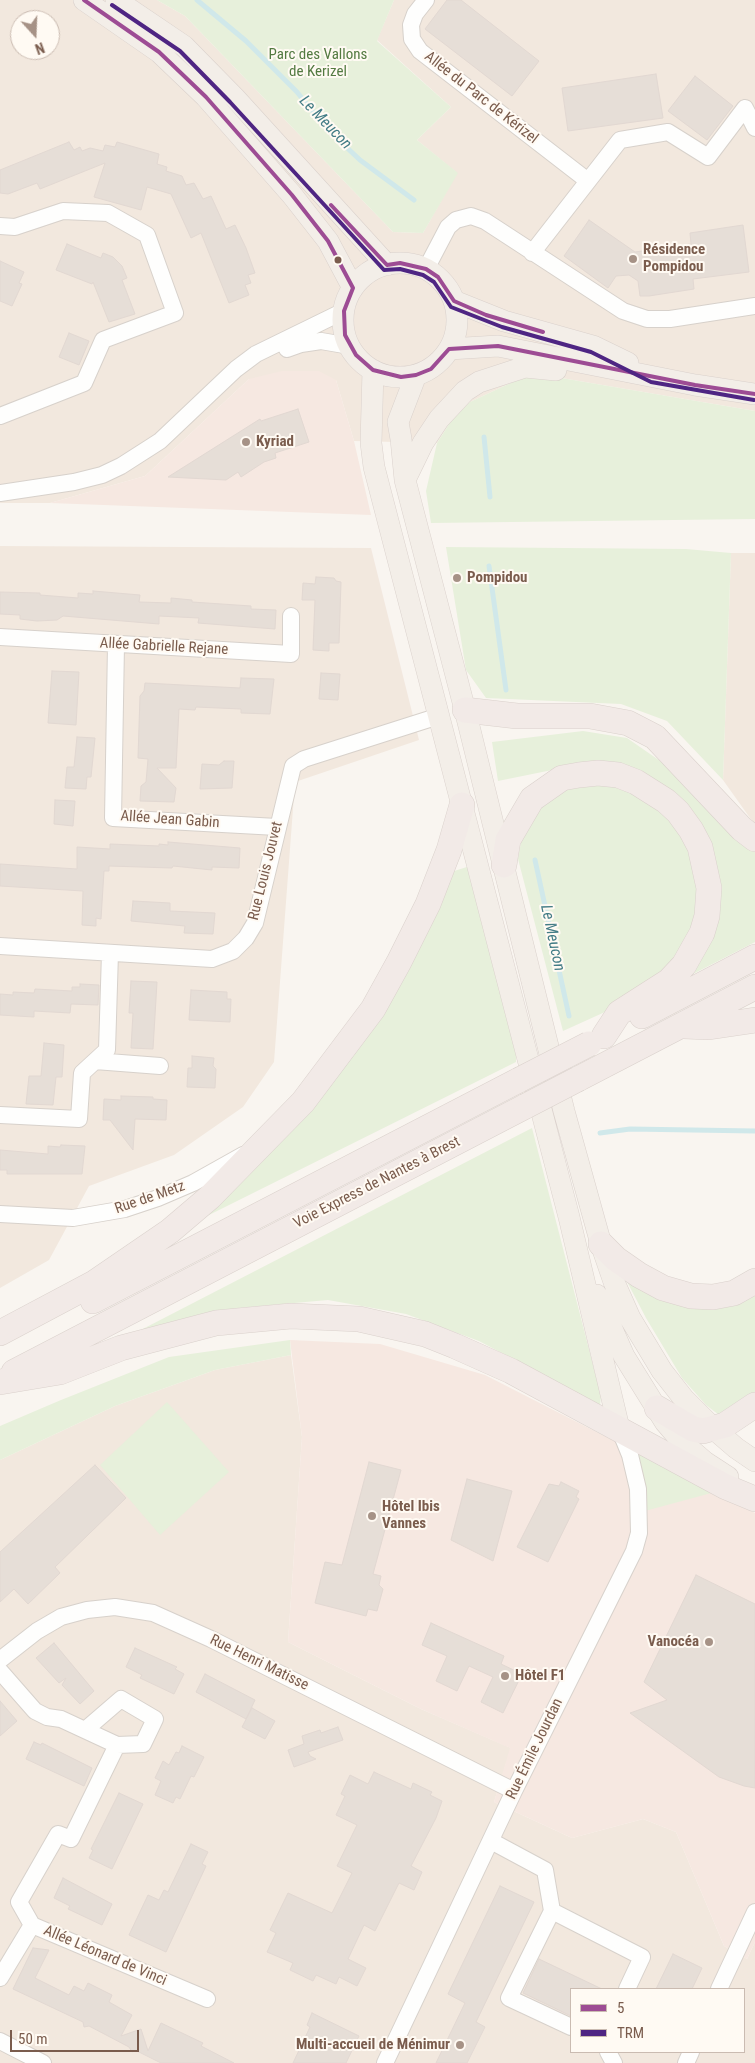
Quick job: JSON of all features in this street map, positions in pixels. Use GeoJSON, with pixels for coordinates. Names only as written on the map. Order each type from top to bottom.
{"type":"FeatureCollection","features":[{"type":"Feature","properties":{"kind":"highway"},"geometry":{"type":"LineString","coordinates":[[465,710],[517,716],[590,716],[628,723],[655,737],[742,829],[755,840]]}},
{"type":"Feature","properties":{"kind":"highway"},"geometry":{"type":"LineString","coordinates":[[504,865],[508,840],[532,799],[562,778],[598,772],[636,782],[666,801],[678,812],[700,846],[709,888],[707,916],[702,933],[693,951],[669,981],[619,1014],[596,1040]]}},
{"type":"Feature","properties":{"kind":"highway"},"geometry":{"type":"LineString","coordinates":[[0,1334],[94,1283],[127,1262],[210,1198],[261,1147],[302,1102],[373,1010],[399,962],[428,904],[449,850],[462,805]]}},
{"type":"Feature","properties":{"kind":"highway","name":"Voie Express de Nantes à Brest"},"geometry":{"type":"LineString","coordinates":[[0,1349],[755,957]]}},
{"type":"Feature","properties":{"kind":"highway","name":"Voie Express de Nantes à Brest"},"geometry":{"type":"LineString","coordinates":[[0,1381],[755,987]]}},
{"type":"Feature","properties":{"kind":"highway"},"geometry":{"type":"LineString","coordinates":[[679,1026],[708,1027],[755,1020]]}},
{"type":"Feature","properties":{"kind":"highway"},"geometry":{"type":"LineString","coordinates":[[601,1244],[616,1259],[639,1275],[663,1288],[691,1296],[714,1297],[734,1293],[755,1282]]}},
{"type":"Feature","properties":{"kind":"highway"},"geometry":{"type":"LineString","coordinates":[[0,1381],[60,1372],[121,1348],[216,1323],[253,1319],[325,1316],[359,1319],[391,1325],[448,1343],[511,1371],[726,1487],[755,1497]]}},
{"type":"Feature","properties":{"kind":"highway"},"geometry":{"type":"LineString","coordinates":[[657,1408],[692,1430],[714,1429],[725,1425],[755,1404]]}},
{"type":"Feature","properties":{"kind":"main road"},"geometry":{"type":"LineString","coordinates":[[84,0],[159,52],[206,97],[292,195],[328,241],[353,288]]}},
{"type":"Feature","properties":{"kind":"main road"},"geometry":{"type":"LineString","coordinates":[[116,0],[184,46],[235,98],[387,265]]}},
{"type":"Feature","properties":{"kind":"main road"},"geometry":{"type":"LineString","coordinates":[[400,263],[426,269],[438,277],[454,301],[457,317],[456,334],[449,349],[431,369],[416,375],[401,377],[373,370],[356,356],[345,335],[344,311],[353,288],[362,278],[387,265],[400,263]]}},
{"type":"Feature","properties":{"kind":"main road"},"geometry":{"type":"LineString","coordinates":[[454,301],[504,321],[593,346],[653,376]]}},
{"type":"Feature","properties":{"kind":"main road"},"geometry":{"type":"LineString","coordinates":[[449,349],[498,346],[695,385],[755,394]]}},
{"type":"Feature","properties":{"kind":"main road"},"geometry":{"type":"LineString","coordinates":[[405,480],[423,443],[439,419],[466,391],[479,382],[524,367],[653,376]]}},
{"type":"Feature","properties":{"kind":"main road"},"geometry":{"type":"LineString","coordinates":[[373,370],[371,443],[374,467],[568,1217],[619,1428]]}},
{"type":"Feature","properties":{"kind":"main road"},"geometry":{"type":"LineString","coordinates":[[416,375],[414,396],[408,423],[402,438],[405,480],[465,710],[564,1111],[601,1244],[614,1282],[644,1344],[684,1399],[714,1429],[755,1461]]}},
{"type":"Feature","properties":{"kind":"main road"},"geometry":{"type":"LineString","coordinates":[[568,1217],[609,1325],[636,1378],[665,1422],[683,1443],[705,1462],[755,1497]]}},
{"type":"Feature","properties":{"kind":"street","name":"Allée du Parc de Kérizel"},"geometry":{"type":"LineString","coordinates":[[426,0],[415,14],[411,25],[412,39],[420,51],[588,181]]}},
{"type":"Feature","properties":{"kind":"street"},"geometry":{"type":"LineString","coordinates":[[532,253],[620,140],[668,132],[708,157],[745,108],[755,128]]}},
{"type":"Feature","properties":{"kind":"street"},"geometry":{"type":"LineString","coordinates":[[0,226],[15,228],[63,211],[108,213],[147,235],[175,313],[103,340],[84,383],[0,416]]}},
{"type":"Feature","properties":{"kind":"street"},"geometry":{"type":"LineString","coordinates":[[426,269],[448,227],[456,220],[470,216],[486,221],[623,311],[647,318],[670,319],[755,306]]}},
{"type":"Feature","properties":{"kind":"street"},"geometry":{"type":"LineString","coordinates":[[0,493],[74,482],[121,466],[160,441],[236,369],[256,354],[344,311]]}},
{"type":"Feature","properties":{"kind":"street"},"geometry":{"type":"LineString","coordinates":[[236,369],[301,344],[322,341],[350,346]]}},
{"type":"Feature","properties":{"kind":"street","name":"Allée Gabrielle Rejane"},"geometry":{"type":"LineString","coordinates":[[0,637],[291,654],[291,616]]}},
{"type":"Feature","properties":{"kind":"street","name":"Allée Jean Gabin"},"geometry":{"type":"LineString","coordinates":[[116,645],[113,818],[277,827]]}},
{"type":"Feature","properties":{"kind":"street","name":"Rue Louis Jouvet"},"geometry":{"type":"LineString","coordinates":[[0,946],[212,959],[233,950],[246,938],[255,924],[293,766],[304,759],[439,716]]}},
{"type":"Feature","properties":{"kind":"street"},"geometry":{"type":"LineString","coordinates":[[0,1115],[79,1119],[82,1073],[106,1050],[110,953]]}},
{"type":"Feature","properties":{"kind":"street"},"geometry":{"type":"LineString","coordinates":[[94,1061],[160,1066]]}},
{"type":"Feature","properties":{"kind":"street","name":"Rue de Metz"},"geometry":{"type":"LineString","coordinates":[[0,1214],[73,1218],[125,1209],[194,1183],[234,1159],[261,1147]]}},
{"type":"Feature","properties":{"kind":"street","name":"Rue Émile Jourdan"},"geometry":{"type":"LineString","coordinates":[[385,2063],[514,1791],[634,1551],[639,1533],[638,1489],[630,1456],[619,1428]]}},
{"type":"Feature","properties":{"kind":"street","name":"Rue Henri Matisse"},"geometry":{"type":"LineString","coordinates":[[0,1660],[37,1631],[61,1618],[87,1610],[115,1607],[153,1613],[514,1791]]}},
{"type":"Feature","properties":{"kind":"street"},"geometry":{"type":"LineString","coordinates":[[0,1670],[35,1711],[85,1730],[117,1745],[143,1744],[155,1719],[121,1699],[85,1730]]}},
{"type":"Feature","properties":{"kind":"street"},"geometry":{"type":"LineString","coordinates":[[32,1926],[19,1902],[58,1834],[71,1839],[117,1745]]}},
{"type":"Feature","properties":{"kind":"street"},"geometry":{"type":"LineString","coordinates":[[491,1840],[545,1870],[552,1911],[509,1998],[570,2027]]}},
{"type":"Feature","properties":{"kind":"street"},"geometry":{"type":"LineString","coordinates":[[552,1911],[642,1957],[627,1988]]}},
{"type":"Feature","properties":{"kind":"street"},"geometry":{"type":"LineString","coordinates":[[719,1988],[755,1912]]}},
{"type":"Feature","properties":{"kind":"street","name":"Allée Léonard de Vinci"},"geometry":{"type":"LineString","coordinates":[[0,1978],[32,1926],[207,1999]]}},
{"type":"Feature","properties":{"kind":"street"},"geometry":{"type":"LineString","coordinates":[[0,2040],[43,2063]]}},
{"type":"Feature","properties":{"kind":"shaded area"},"geometry":{"type":"Polygon","coordinates":[[[0,0],[157,0],[185,16],[393,232],[423,233],[457,173],[417,140],[451,107],[377,40],[394,0],[755,0],[755,411],[532,373],[470,402],[451,421],[437,443],[354,441],[336,380],[249,379],[145,476],[50,503],[0,503],[0,0]]]}},
{"type":"Feature","properties":{"kind":"shaded area"},"geometry":{"type":"Polygon","coordinates":[[[282,371],[319,371],[336,380],[354,441],[371,515],[50,503],[145,476],[249,379],[282,371]]]}},
{"type":"Feature","properties":{"kind":"shaded area"},"geometry":{"type":"Polygon","coordinates":[[[0,546],[371,548],[419,740],[295,782],[274,1062],[243,1107],[174,1155],[89,1186],[49,1260],[0,1288],[0,546]]]}},
{"type":"Feature","properties":{"kind":"shaded area"},"geometry":{"type":"Polygon","coordinates":[[[731,553],[755,553],[755,825],[723,780],[731,553]]]}},
{"type":"Feature","properties":{"kind":"shaded area"},"geometry":{"type":"Polygon","coordinates":[[[290,1340],[380,1344],[485,1375],[755,1513],[755,1942],[747,1959],[724,1946],[676,1832],[643,1819],[572,1838],[494,1802],[510,1748],[421,1709],[288,1642],[302,1437],[290,1340]]]}},
{"type":"Feature","properties":{"kind":"shaded area"},"geometry":{"type":"Polygon","coordinates":[[[291,1355],[302,1437],[288,1642],[421,1709],[511,1748],[494,1802],[572,1838],[643,1819],[676,1832],[724,1946],[747,1959],[755,1942],[755,2063],[0,2063],[0,1460],[115,1406],[215,1370],[291,1355]]]}},
{"type":"Feature","properties":{"kind":"green space","name":"Parc des Vallons de Kerizel"},"geometry":{"type":"Polygon","coordinates":[[[157,0],[394,0],[377,41],[451,107],[417,140],[458,173],[423,233],[393,232],[185,16],[157,0]]]}},
{"type":"Feature","properties":{"kind":"green space"},"geometry":{"type":"Polygon","coordinates":[[[532,373],[755,411],[755,519],[431,523],[426,491],[437,443],[451,421],[470,402],[532,373]]]}},
{"type":"Feature","properties":{"kind":"green space"},"geometry":{"type":"Polygon","coordinates":[[[446,547],[686,549],[731,553],[723,780],[667,721],[621,704],[486,698],[466,670],[446,547]]]}},
{"type":"Feature","properties":{"kind":"green space"},"geometry":{"type":"Polygon","coordinates":[[[583,731],[627,738],[666,765],[743,844],[755,852],[755,942],[691,975],[644,988],[605,1012],[563,1031],[518,859],[522,836],[557,769],[498,781],[492,742],[583,731]]]}},
{"type":"Feature","properties":{"kind":"green space"},"geometry":{"type":"Polygon","coordinates":[[[470,866],[517,1034],[516,1062],[203,1218],[275,1144],[451,872],[470,866]]]}},
{"type":"Feature","properties":{"kind":"green space"},"geometry":{"type":"Polygon","coordinates":[[[532,1128],[601,1396],[600,1405],[479,1341],[406,1314],[328,1300],[238,1308],[134,1335],[135,1333],[532,1128]]]}},
{"type":"Feature","properties":{"kind":"green space"},"geometry":{"type":"Polygon","coordinates":[[[623,1274],[655,1293],[755,1287],[755,1395],[719,1415],[706,1405],[682,1378],[646,1318],[623,1274]]]}},
{"type":"Feature","properties":{"kind":"green space"},"geometry":{"type":"Polygon","coordinates":[[[290,1340],[291,1355],[215,1370],[115,1406],[0,1460],[0,1426],[61,1400],[169,1357],[290,1340]]]}},
{"type":"Feature","properties":{"kind":"green space"},"geometry":{"type":"Polygon","coordinates":[[[167,1402],[229,1472],[160,1535],[100,1465],[167,1402]]]}},
{"type":"Feature","properties":{"kind":"green space"},"geometry":{"type":"Polygon","coordinates":[[[636,1452],[715,1492],[645,1511],[636,1452]]]}},
{"type":"Feature","properties":{"kind":"building"},"geometry":{"type":"Polygon","coordinates":[[[447,0],[461,0],[539,61],[512,96],[425,29],[447,0]]]}},
{"type":"Feature","properties":{"kind":"building"},"geometry":{"type":"Polygon","coordinates":[[[656,74],[663,118],[568,131],[562,88],[656,74]]]}},
{"type":"Feature","properties":{"kind":"building"},"geometry":{"type":"Polygon","coordinates":[[[695,76],[733,106],[707,140],[668,111],[695,76]]]}},
{"type":"Feature","properties":{"kind":"building"},"geometry":{"type":"Polygon","coordinates":[[[69,142],[74,150],[80,147],[82,151],[90,148],[103,151],[105,145],[115,147],[117,142],[159,154],[157,164],[167,167],[166,171],[182,176],[186,185],[194,183],[203,199],[211,196],[226,229],[235,225],[246,248],[255,273],[248,275],[251,283],[245,285],[249,295],[229,303],[201,233],[191,238],[171,194],[147,187],[141,210],[94,197],[105,163],[40,189],[37,183],[8,194],[0,193],[0,170],[69,142]]]}},
{"type":"Feature","properties":{"kind":"building","name":"Résidence Pompidou"},"geometry":{"type":"Polygon","coordinates":[[[589,220],[635,252],[691,244],[690,233],[743,225],[749,272],[693,279],[694,289],[649,296],[640,296],[638,281],[629,275],[616,276],[608,288],[564,256],[589,220]]]}},
{"type":"Feature","properties":{"kind":"building"},"geometry":{"type":"Polygon","coordinates":[[[67,244],[101,258],[103,253],[113,257],[122,266],[127,278],[122,280],[135,314],[109,322],[93,282],[92,284],[56,270],[67,244]]]}},
{"type":"Feature","properties":{"kind":"building"},"geometry":{"type":"Polygon","coordinates":[[[0,261],[24,272],[19,283],[22,284],[12,306],[0,301],[0,261]]]}},
{"type":"Feature","properties":{"kind":"building"},"geometry":{"type":"Polygon","coordinates":[[[69,333],[89,341],[79,365],[59,357],[69,333]]]}},
{"type":"Feature","properties":{"kind":"building"},"geometry":{"type":"Polygon","coordinates":[[[298,409],[309,442],[275,453],[276,458],[264,462],[241,477],[238,472],[226,480],[168,477],[260,419],[261,421],[298,409]]]}},
{"type":"Feature","properties":{"kind":"building"},"geometry":{"type":"Polygon","coordinates":[[[316,577],[334,578],[336,581],[341,582],[339,643],[329,643],[329,651],[313,650],[315,600],[302,600],[303,583],[315,584],[316,577]]]}},
{"type":"Feature","properties":{"kind":"building"},"geometry":{"type":"Polygon","coordinates":[[[93,591],[140,595],[139,602],[171,603],[171,598],[192,600],[192,602],[251,606],[251,609],[276,610],[275,629],[198,623],[199,618],[159,616],[159,624],[63,616],[57,620],[37,621],[20,619],[20,615],[0,614],[0,592],[40,593],[40,595],[78,598],[78,593],[93,594],[93,591]]]}},
{"type":"Feature","properties":{"kind":"building"},"geometry":{"type":"Polygon","coordinates":[[[52,671],[79,672],[76,725],[48,723],[52,671]]]}},
{"type":"Feature","properties":{"kind":"building"},"geometry":{"type":"Polygon","coordinates":[[[321,673],[340,674],[338,700],[319,699],[321,673]]]}},
{"type":"Feature","properties":{"kind":"building"},"geometry":{"type":"Polygon","coordinates":[[[241,678],[274,679],[270,714],[241,713],[241,709],[196,707],[195,710],[179,709],[176,768],[157,768],[176,788],[174,802],[140,801],[141,786],[146,782],[148,759],[138,758],[140,696],[144,691],[145,683],[240,688],[241,678]]]}},
{"type":"Feature","properties":{"kind":"building"},"geometry":{"type":"Polygon","coordinates":[[[77,737],[95,738],[91,777],[87,777],[86,789],[65,788],[67,767],[74,767],[77,737]]]}},
{"type":"Feature","properties":{"kind":"building"},"geometry":{"type":"Polygon","coordinates":[[[224,761],[234,761],[232,788],[200,789],[202,764],[219,765],[224,761]]]}},
{"type":"Feature","properties":{"kind":"building"},"geometry":{"type":"Polygon","coordinates":[[[55,800],[75,801],[73,826],[54,824],[55,800]]]}},
{"type":"Feature","properties":{"kind":"building"},"geometry":{"type":"Polygon","coordinates":[[[168,842],[240,848],[239,868],[212,867],[212,870],[173,866],[172,868],[109,866],[109,871],[104,871],[101,919],[96,918],[96,926],[82,925],[83,891],[0,886],[0,864],[77,869],[77,847],[110,849],[110,844],[159,846],[159,844],[168,845],[168,842]]]}},
{"type":"Feature","properties":{"kind":"building"},"geometry":{"type":"Polygon","coordinates":[[[133,901],[170,903],[170,911],[215,913],[213,934],[184,933],[185,926],[131,921],[133,901]]]}},
{"type":"Feature","properties":{"kind":"building"},"geometry":{"type":"Polygon","coordinates":[[[131,981],[157,982],[153,1049],[131,1048],[133,1013],[129,1013],[131,981]]]}},
{"type":"Feature","properties":{"kind":"building"},"geometry":{"type":"Polygon","coordinates":[[[80,984],[99,985],[98,1005],[71,1004],[70,1013],[34,1011],[34,1017],[0,1015],[0,994],[13,995],[13,992],[34,993],[35,989],[72,991],[72,987],[80,987],[80,984]]]}},
{"type":"Feature","properties":{"kind":"building"},"geometry":{"type":"Polygon","coordinates":[[[191,990],[227,992],[227,999],[231,999],[230,1022],[189,1020],[191,990]]]}},
{"type":"Feature","properties":{"kind":"building"},"geometry":{"type":"Polygon","coordinates":[[[44,1043],[64,1045],[62,1077],[56,1077],[53,1105],[26,1104],[29,1076],[41,1076],[44,1043]]]}},
{"type":"Feature","properties":{"kind":"building"},"geometry":{"type":"Polygon","coordinates":[[[192,1056],[214,1058],[213,1066],[216,1069],[215,1088],[187,1087],[188,1068],[192,1068],[192,1056]]]}},
{"type":"Feature","properties":{"kind":"building"},"geometry":{"type":"Polygon","coordinates":[[[121,1096],[153,1097],[153,1099],[167,1100],[166,1120],[135,1119],[133,1150],[110,1120],[103,1120],[104,1099],[121,1100],[121,1096]]]}},
{"type":"Feature","properties":{"kind":"building"},"geometry":{"type":"Polygon","coordinates":[[[61,1145],[85,1146],[82,1174],[7,1174],[7,1170],[0,1170],[0,1150],[48,1154],[48,1146],[60,1147],[61,1145]]]}},
{"type":"Feature","properties":{"kind":"building","name":"Hôtel Ibis Vannes"},"geometry":{"type":"Polygon","coordinates":[[[369,1462],[401,1470],[373,1574],[381,1576],[379,1585],[383,1589],[377,1611],[368,1609],[366,1616],[315,1603],[325,1562],[342,1565],[369,1462]]]}},
{"type":"Feature","properties":{"kind":"building"},"geometry":{"type":"Polygon","coordinates":[[[95,1465],[126,1498],[55,1567],[60,1573],[28,1604],[14,1589],[0,1602],[0,1552],[95,1465]]]}},
{"type":"Feature","properties":{"kind":"building"},"geometry":{"type":"Polygon","coordinates":[[[467,1479],[512,1491],[493,1561],[451,1540],[467,1479]]]}},
{"type":"Feature","properties":{"kind":"building"},"geometry":{"type":"Polygon","coordinates":[[[561,1482],[579,1491],[576,1497],[579,1499],[548,1562],[517,1547],[549,1484],[559,1486],[561,1482]]]}},
{"type":"Feature","properties":{"kind":"building","name":"Vanocéa"},"geometry":{"type":"Polygon","coordinates":[[[696,1575],[755,1604],[755,1788],[719,1777],[630,1713],[667,1700],[644,1682],[696,1575]]]}},
{"type":"Feature","properties":{"kind":"building"},"geometry":{"type":"Polygon","coordinates":[[[431,1623],[504,1656],[501,1664],[522,1674],[503,1713],[481,1702],[493,1677],[469,1666],[457,1691],[436,1681],[447,1656],[422,1645],[431,1623]]]}},
{"type":"Feature","properties":{"kind":"building"},"geometry":{"type":"Polygon","coordinates":[[[54,1643],[94,1691],[80,1704],[62,1685],[66,1678],[59,1683],[36,1658],[54,1643]]]}},
{"type":"Feature","properties":{"kind":"building"},"geometry":{"type":"Polygon","coordinates":[[[135,1648],[177,1667],[175,1669],[184,1674],[174,1694],[140,1678],[142,1675],[126,1667],[135,1648]]]}},
{"type":"Feature","properties":{"kind":"building"},"geometry":{"type":"Polygon","coordinates":[[[205,1674],[255,1700],[246,1719],[196,1692],[205,1674]]]}},
{"type":"Feature","properties":{"kind":"building"},"geometry":{"type":"Polygon","coordinates":[[[0,1701],[17,1721],[0,1736],[0,1701]]]}},
{"type":"Feature","properties":{"kind":"building"},"geometry":{"type":"Polygon","coordinates":[[[252,1708],[275,1721],[265,1739],[242,1727],[252,1708]]]}},
{"type":"Feature","properties":{"kind":"building"},"geometry":{"type":"Polygon","coordinates":[[[338,1727],[343,1740],[308,1752],[310,1756],[316,1759],[294,1767],[288,1750],[304,1744],[302,1736],[320,1730],[321,1733],[338,1727]]]}},
{"type":"Feature","properties":{"kind":"building"},"geometry":{"type":"Polygon","coordinates":[[[34,1742],[41,1745],[42,1743],[92,1768],[84,1786],[26,1759],[34,1742]]]}},
{"type":"Feature","properties":{"kind":"building"},"geometry":{"type":"Polygon","coordinates":[[[182,1746],[204,1757],[194,1777],[191,1776],[180,1799],[176,1797],[173,1803],[155,1795],[161,1781],[155,1778],[163,1761],[169,1765],[176,1752],[179,1753],[182,1746]]]}},
{"type":"Feature","properties":{"kind":"building"},"geometry":{"type":"Polygon","coordinates":[[[374,1772],[411,1789],[413,1783],[432,1792],[430,1795],[442,1801],[436,1818],[411,1866],[422,1872],[414,1890],[399,1883],[375,1931],[364,1925],[348,1959],[366,1968],[357,1986],[339,1977],[336,1984],[316,1975],[313,1981],[290,1970],[293,1963],[267,1952],[276,1933],[270,1930],[288,1893],[332,1913],[352,1873],[337,1866],[357,1825],[336,1815],[345,1796],[341,1794],[350,1775],[368,1784],[374,1772]]]}},
{"type":"Feature","properties":{"kind":"building"},"geometry":{"type":"Polygon","coordinates":[[[119,1793],[143,1804],[112,1869],[89,1858],[93,1850],[91,1849],[119,1793]]]}},
{"type":"Feature","properties":{"kind":"building"},"geometry":{"type":"Polygon","coordinates":[[[191,1844],[208,1852],[202,1864],[206,1866],[166,1952],[129,1935],[148,1895],[159,1900],[164,1890],[168,1892],[191,1844]]]}},
{"type":"Feature","properties":{"kind":"building"},"geometry":{"type":"Polygon","coordinates":[[[63,1878],[112,1904],[102,1925],[68,1909],[70,1906],[54,1898],[63,1878]]]}},
{"type":"Feature","properties":{"kind":"building"},"geometry":{"type":"Polygon","coordinates":[[[500,1886],[534,1902],[476,2022],[485,2027],[467,2063],[436,2063],[465,2003],[448,1994],[500,1886]]]}},
{"type":"Feature","properties":{"kind":"building"},"geometry":{"type":"Polygon","coordinates":[[[33,1948],[49,1950],[35,1978],[69,1995],[74,1986],[84,1991],[88,1983],[112,1995],[109,2002],[132,2015],[121,2036],[141,2029],[148,2051],[161,2023],[203,2043],[201,2046],[234,2063],[161,2063],[135,2050],[132,2052],[129,2047],[89,2026],[84,2027],[83,2022],[13,1989],[33,1948]]]}},
{"type":"Feature","properties":{"kind":"building"},"geometry":{"type":"Polygon","coordinates":[[[673,1954],[702,1968],[692,1988],[656,1988],[673,1954]]]}},
{"type":"Feature","properties":{"kind":"building"},"geometry":{"type":"Polygon","coordinates":[[[539,1959],[600,1988],[570,1988],[570,2016],[523,1993],[539,1959]]]}},
{"type":"Feature","properties":{"kind":"building"},"geometry":{"type":"Polygon","coordinates":[[[312,2013],[359,2036],[346,2063],[293,2063],[310,2027],[307,2025],[312,2013]]]}},
{"type":"Feature","properties":{"kind":"waterway","name":"Le Meucon"},"geometry":{"type":"LineString","coordinates":[[197,0],[246,41],[297,92],[326,128],[360,160],[414,200]]}},
{"type":"Feature","properties":{"kind":"waterway","name":"Le Meucon"},"geometry":{"type":"LineString","coordinates":[[484,437],[490,497]]}},
{"type":"Feature","properties":{"kind":"waterway","name":"Le Meucon"},"geometry":{"type":"LineString","coordinates":[[489,566],[506,690]]}},
{"type":"Feature","properties":{"kind":"waterway","name":"Le Meucon"},"geometry":{"type":"LineString","coordinates":[[535,860],[569,1016]]}},
{"type":"Feature","properties":{"kind":"waterway","name":"Le Meucon"},"geometry":{"type":"LineString","coordinates":[[600,1133],[630,1129],[755,1131]]}},
{"type":"Feature","properties":{"kind":"transit line","name":"5"},"geometry":{"type":"LineString","coordinates":[[84,0],[159,52],[206,97],[292,195],[328,241],[353,288],[344,311],[345,335],[356,355],[373,370],[401,377],[416,375],[431,369],[449,349],[498,346],[695,385],[755,394]]}},
{"type":"Feature","properties":{"kind":"transit line","name":"TRM"},"geometry":{"type":"LineString","coordinates":[[112,5],[180,51],[230,102],[384,270],[400,269],[423,275],[434,282],[451,307],[502,327],[591,352],[651,382],[754,400]]}},
{"type":"Feature","properties":{"kind":"transit line","name":"5"},"geometry":{"type":"LineString","coordinates":[[331,205],[387,265],[400,263],[426,269],[438,277],[454,301],[486,315],[543,332]]}},
{"type":"Feature","properties":{"kind":"place","name":"Résidence Pompidou"},"geometry":{"type":"Point","coordinates":[633,259]}},
{"type":"Feature","properties":{"kind":"place","name":"Kyriad"},"geometry":{"type":"Point","coordinates":[246,442]}},
{"type":"Feature","properties":{"kind":"place","name":"Pompidou"},"geometry":{"type":"Point","coordinates":[457,578]}},
{"type":"Feature","properties":{"kind":"place","name":"Hôtel Ibis Vannes"},"geometry":{"type":"Point","coordinates":[372,1516]}},
{"type":"Feature","properties":{"kind":"place","name":"Vanocéa"},"geometry":{"type":"Point","coordinates":[709,1642]}},
{"type":"Feature","properties":{"kind":"place","name":"Hôtel F1"},"geometry":{"type":"Point","coordinates":[505,1676]}},
{"type":"Feature","properties":{"kind":"place","name":"Multi-accueil de Ménimur"},"geometry":{"type":"Point","coordinates":[460,2045]}}]}
